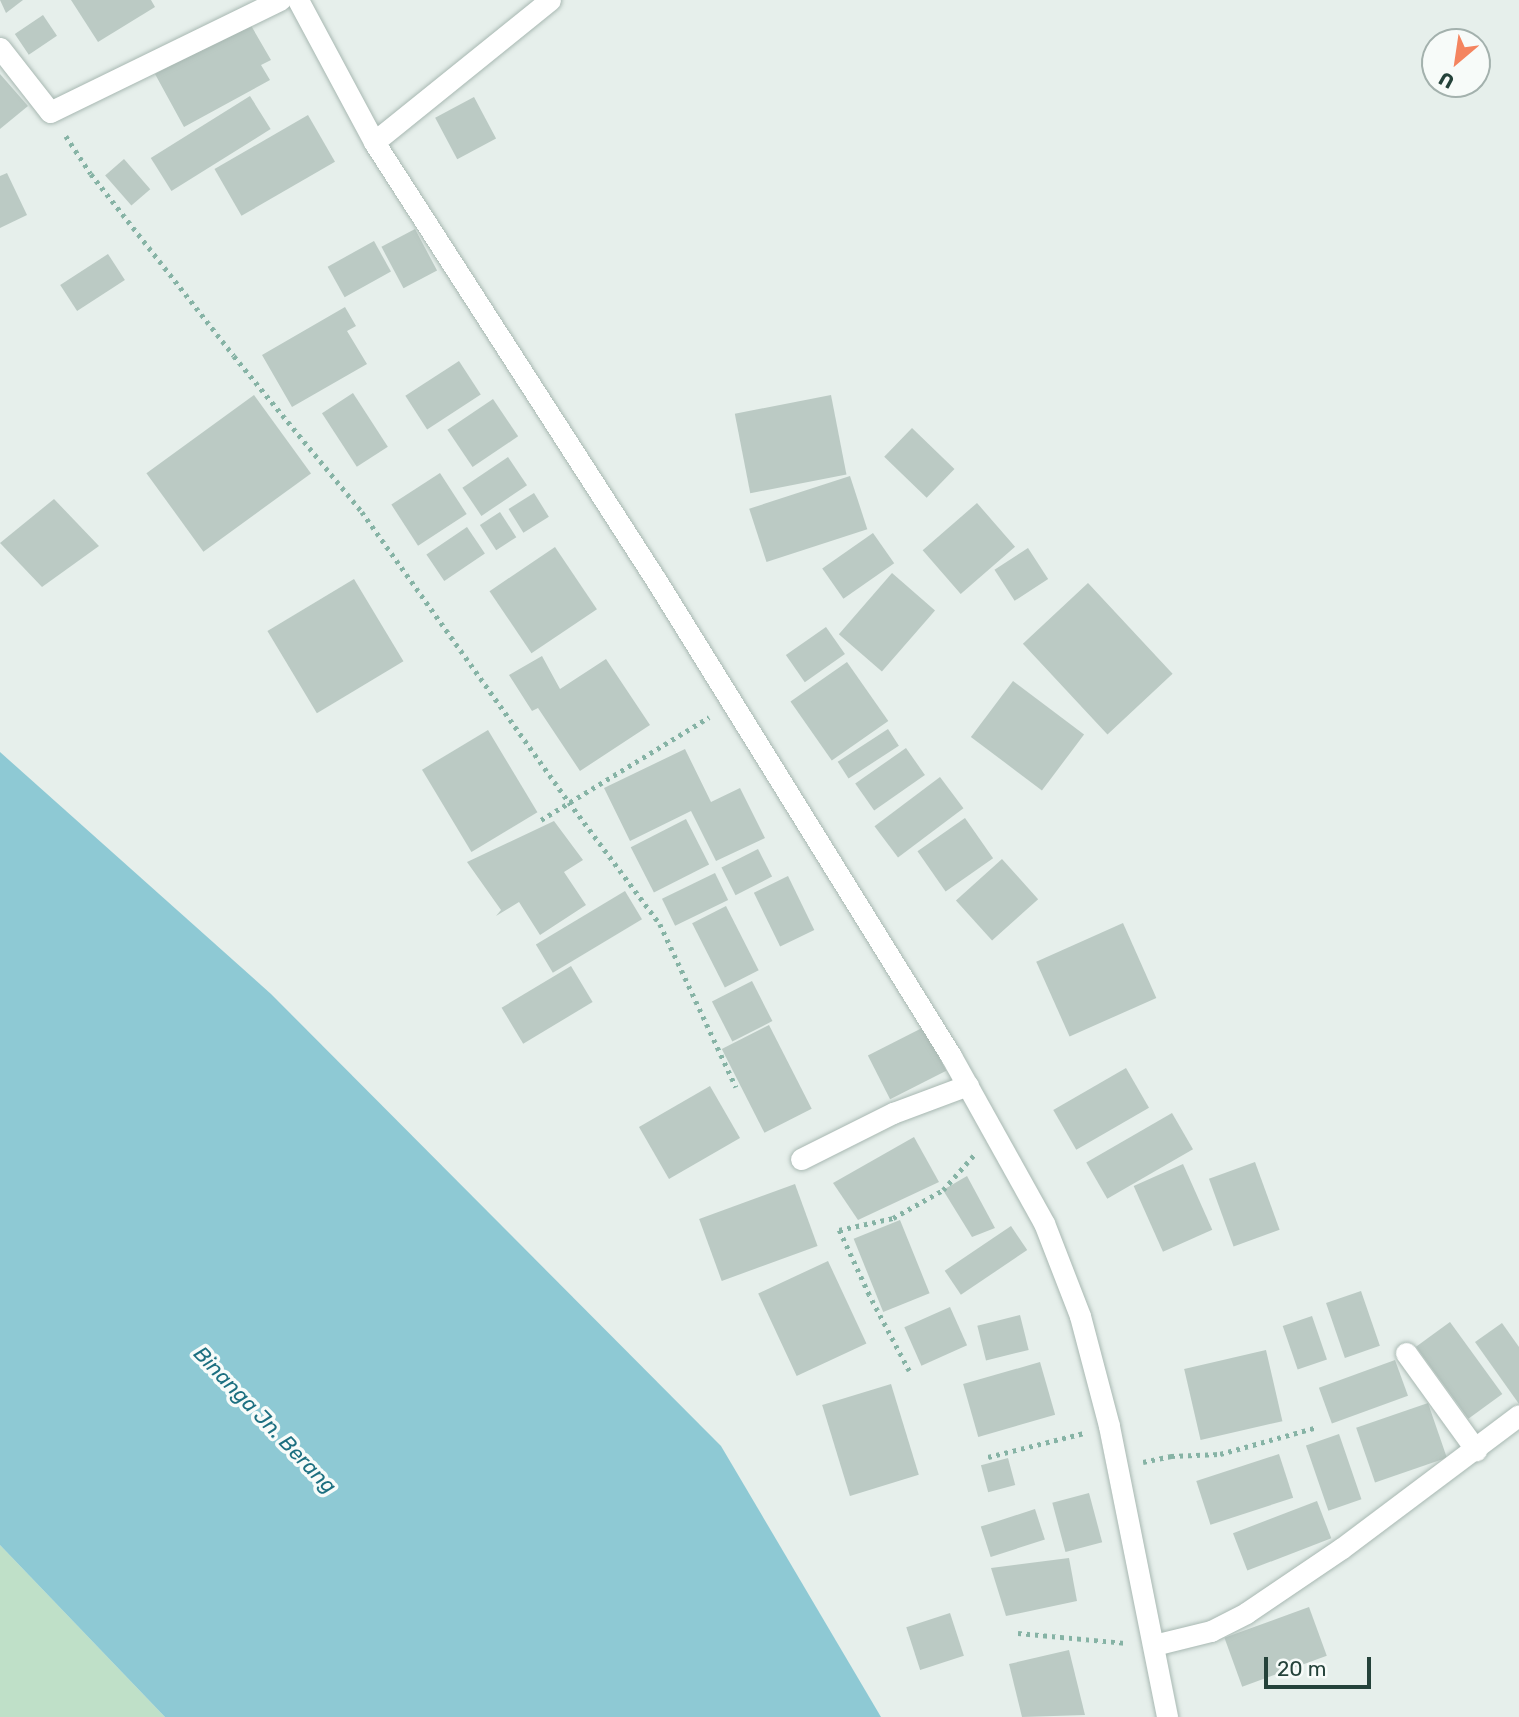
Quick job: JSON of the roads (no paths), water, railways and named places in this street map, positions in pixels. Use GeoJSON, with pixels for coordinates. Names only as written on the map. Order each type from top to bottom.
{"type":"FeatureCollection","features":[{"type":"Feature","properties":{"kind":"main road"},"geometry":{"type":"LineString","coordinates":[[0,48],[50,112],[280,0]]}},
{"type":"Feature","properties":{"kind":"main road"},"geometry":{"type":"LineString","coordinates":[[298,0],[374,142],[656,580],[968,1085],[1044,1223],[1068,1278],[1109,1426],[1160,1644],[1167,1717]]}},
{"type":"Feature","properties":{"kind":"main road"},"geometry":{"type":"LineString","coordinates":[[374,142],[448,84],[527,15],[550,0]]}},
{"type":"Feature","properties":{"kind":"main road"},"geometry":{"type":"LineString","coordinates":[[801,1159],[893,1113],[968,1085]]}},
{"type":"Feature","properties":{"kind":"main road"},"geometry":{"type":"LineString","coordinates":[[1406,1353],[1476,1450]]}},
{"type":"Feature","properties":{"kind":"main road"},"geometry":{"type":"LineString","coordinates":[[1160,1644],[1211,1630],[1246,1613],[1298,1580],[1476,1450],[1519,1415]]}},
{"type":"Feature","properties":{"kind":"water","name":"Binanga Jn. Berang"},"geometry":{"type":"Polygon","coordinates":[[[0,752],[271,994],[721,1446],[881,1717],[165,1717],[0,1545],[0,752]]]}}]}
